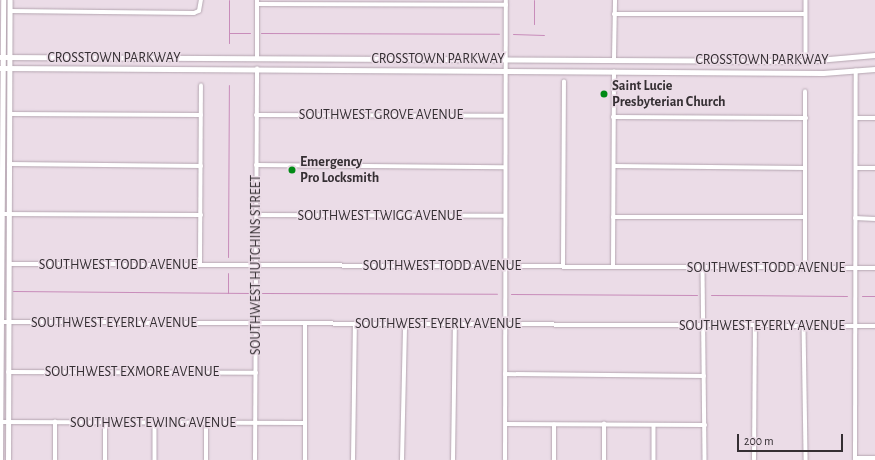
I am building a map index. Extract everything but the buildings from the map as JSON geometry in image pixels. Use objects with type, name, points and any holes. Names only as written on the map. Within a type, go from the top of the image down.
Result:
[{"type":"main road","points":[[0,460],[1,57],[3,0]]},
{"type":"main road","points":[[8,460],[10,0]]},
{"type":"main road","name":"CROSSTOWN PARKWAY","points":[[1,57],[806,60],[875,55]]},
{"type":"main road","name":"CROSSTOWN PARKWAY","points":[[1,68],[506,70],[614,72],[856,72],[875,69]]},
{"type":"street","points":[[10,11],[199,10],[201,0]]},
{"type":"street","points":[[407,0],[407,5]]},
{"type":"street","points":[[457,0],[457,5]]},
{"type":"street","points":[[505,460],[504,167],[506,0]]},
{"type":"street","points":[[614,59],[615,0]]},
{"type":"street","points":[[806,0],[806,60]]},
{"type":"street","points":[[257,58],[257,2],[356,2],[407,5],[506,6]]},
{"type":"street","points":[[614,14],[805,14]]},
{"type":"street","name":"SOUTHWEST HUTCHINS STREET","points":[[255,460],[257,70]]},
{"type":"street","points":[[613,266],[614,72]]},
{"type":"street","points":[[856,72],[854,326],[855,459],[875,458]]},
{"type":"street","points":[[563,265],[564,82]]},
{"type":"street","points":[[200,265],[201,86]]},
{"type":"street","points":[[805,92],[805,267]]},
{"type":"street","points":[[10,114],[201,115]]},
{"type":"street","name":"SOUTHWEST GROVE AVENUE","points":[[256,115],[505,116]]},
{"type":"street","points":[[614,117],[806,118]]},
{"type":"street","points":[[856,118],[875,118]]},
{"type":"street","points":[[9,164],[201,166]]},
{"type":"street","points":[[256,166],[504,167]]},
{"type":"street","points":[[614,166],[805,168]]},
{"type":"street","points":[[856,168],[875,168]]},
{"type":"street","points":[[1,214],[201,215]]},
{"type":"street","name":"SOUTHWEST TWIGG AVENUE","points":[[256,215],[504,216]]},
{"type":"street","points":[[613,217],[805,217]]},
{"type":"street","points":[[855,218],[875,218]]},
{"type":"street","name":"SOUTHWEST TODD AVENUE","points":[[9,264],[504,267],[563,265],[875,268]]},
{"type":"street","points":[[703,267],[705,460]]},
{"type":"street","name":"SOUTHWEST EYERLY AVENUE","points":[[0,322],[875,326]]},
{"type":"street","points":[[402,460],[405,323]]},
{"type":"street","points":[[305,324],[305,460]]},
{"type":"street","points":[[353,460],[355,324]]},
{"type":"street","points":[[453,460],[455,324]]},
{"type":"street","points":[[754,460],[755,326]]},
{"type":"street","points":[[804,326],[806,460]]},
{"type":"street","name":"SOUTHWEST EXMORE AVENUE","points":[[8,372],[256,373]]},
{"type":"street","points":[[505,374],[704,376]]},
{"type":"street","name":"SOUTHWEST EWING AVENUE","points":[[0,422],[305,423]]},
{"type":"street","points":[[55,422],[55,460]]},
{"type":"street","points":[[105,422],[105,460]]},
{"type":"street","points":[[155,423],[155,460]]},
{"type":"street","points":[[206,423],[206,460]]},
{"type":"street","points":[[506,424],[705,425]]},
{"type":"street","points":[[604,424],[604,460]]},
{"type":"street","points":[[654,424],[654,460]]},
{"type":"street","points":[[554,425],[554,460]]},
{"type":"waterway","points":[[229,0],[229,43]]},
{"type":"waterway","points":[[534,0],[534,24]]},
{"type":"waterway","points":[[229,33],[250,33]]},
{"type":"waterway","points":[[261,33],[499,34]]},
{"type":"waterway","points":[[513,34],[544,35]]},
{"type":"waterway","points":[[228,257],[229,85]]},
{"type":"waterway","points":[[228,273],[228,293]]},
{"type":"waterway","points":[[13,291],[251,293]]},
{"type":"waterway","points":[[262,293],[497,294]]},
{"type":"waterway","points":[[511,294],[697,295]]},
{"type":"waterway","points":[[711,295],[847,296]]},
{"type":"waterway","points":[[862,296],[875,296]]},
{"type":"place","name":"Saint Lucie Presbyterian Church","points":[[604,94]]},
{"type":"place","name":"Emergency Pro Locksmith","points":[[292,170]]}]
